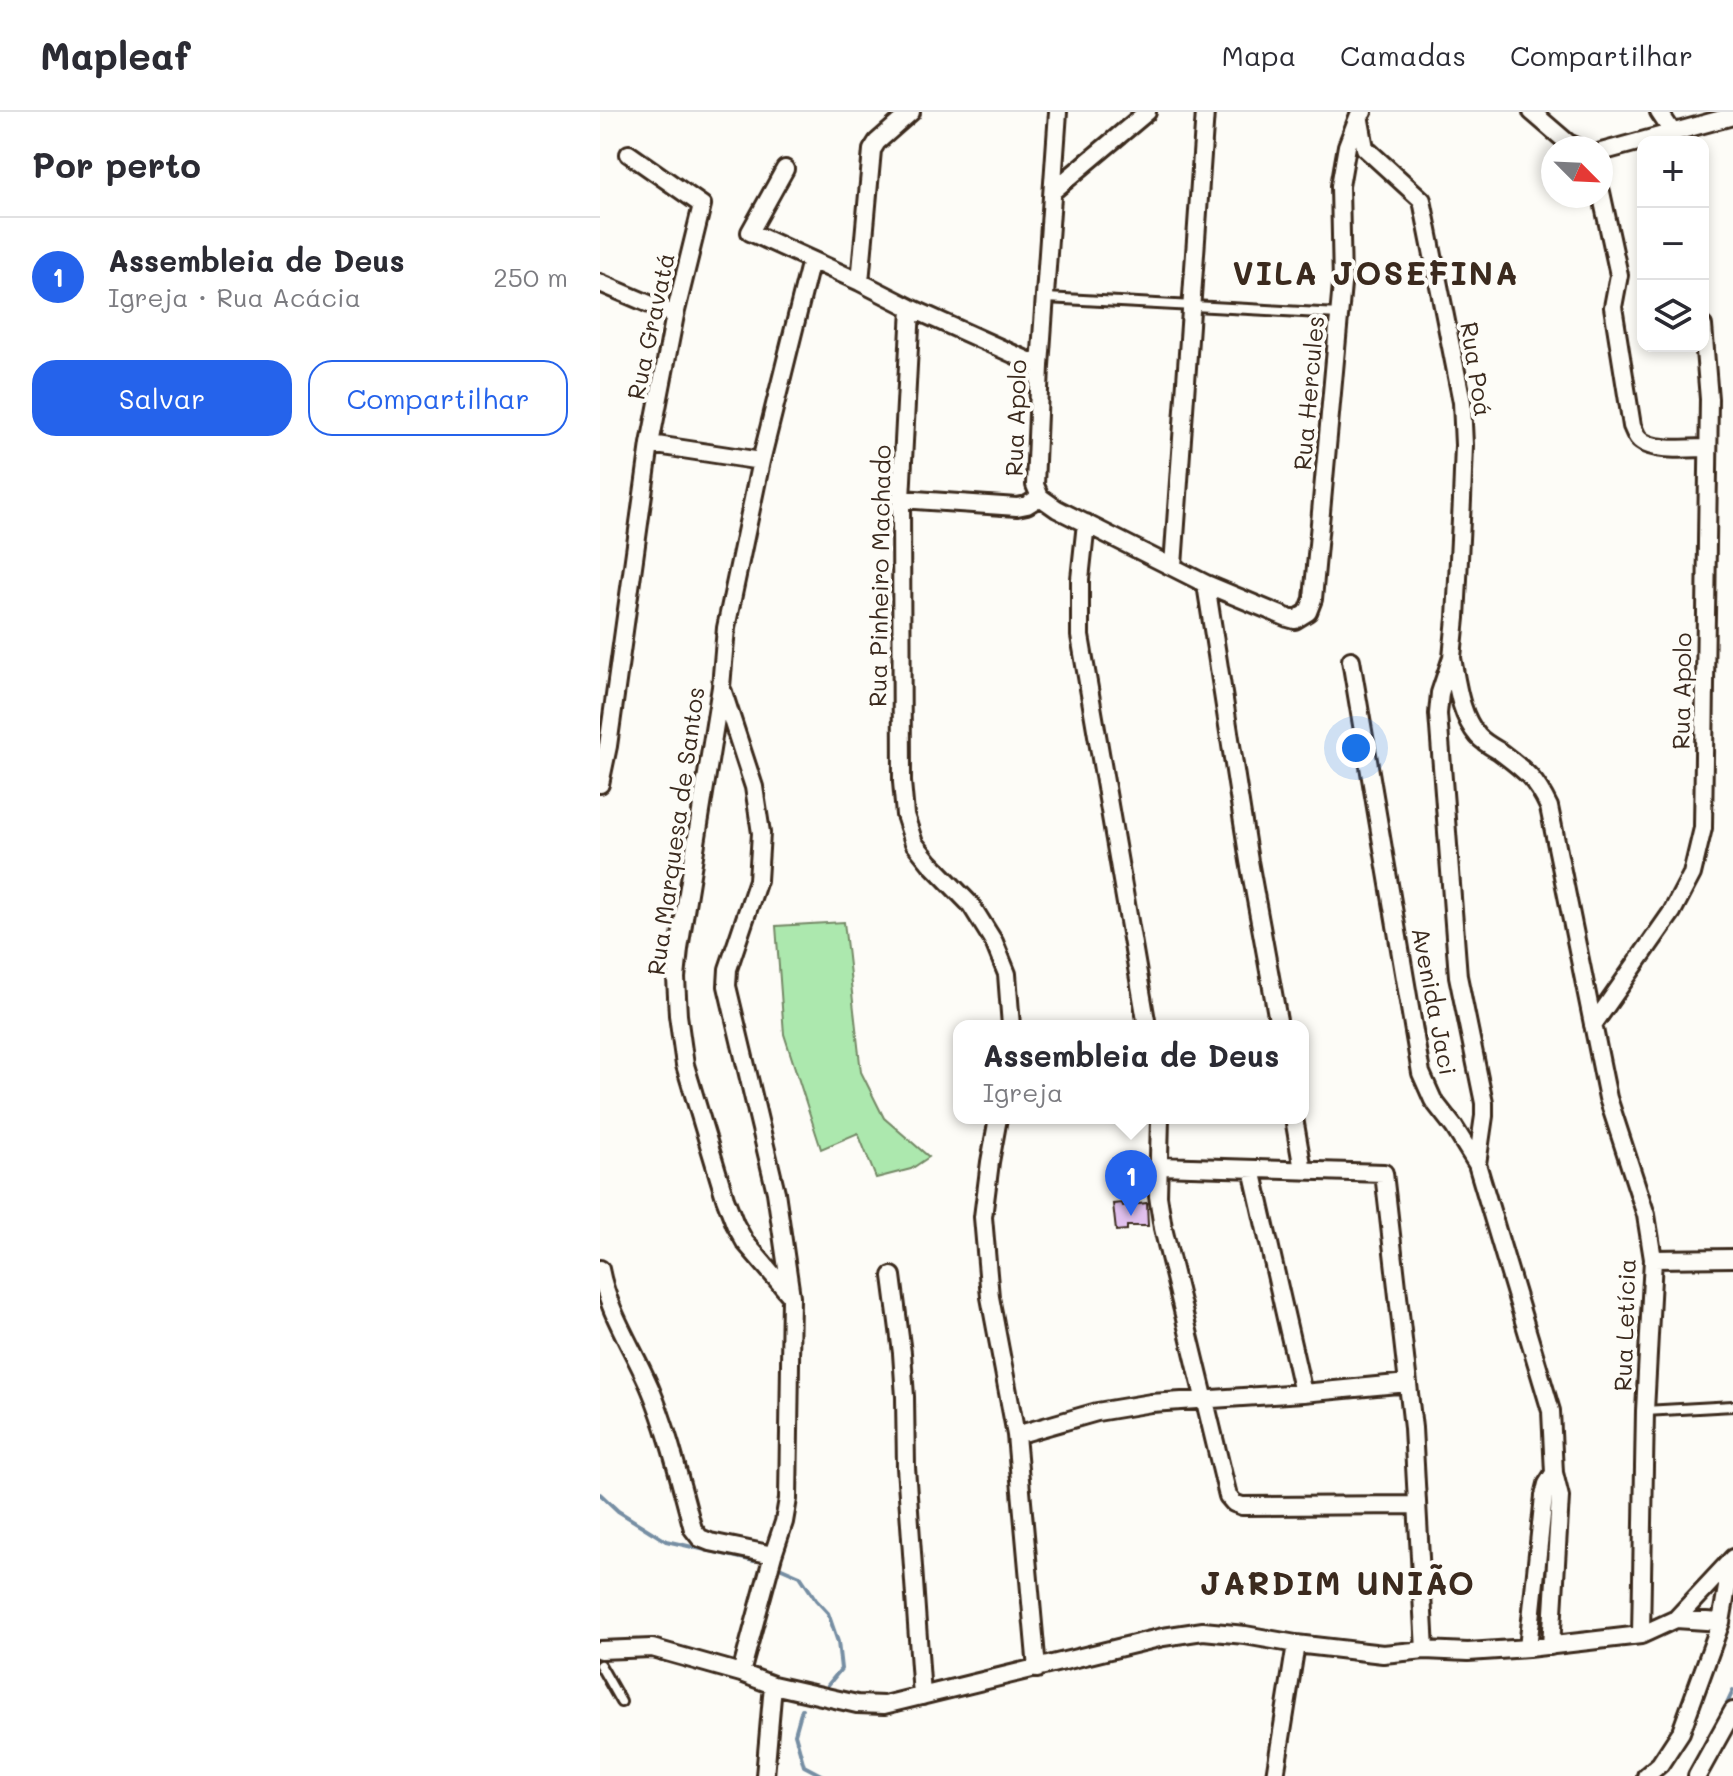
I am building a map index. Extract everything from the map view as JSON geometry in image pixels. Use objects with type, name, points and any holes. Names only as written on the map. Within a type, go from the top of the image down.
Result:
[{"type":"street","points":[[860,282],[872,150],[911,112]]},
{"type":"street","name":"Rua Apolo","points":[[1058,112],[1040,366],[1035,485],[1040,497],[1057,509],[1206,584],[1288,618]]},
{"type":"street","points":[[1053,191],[1147,112]]},
{"type":"street","points":[[1173,566],[1205,112]]},
{"type":"street","points":[[1532,112],[1560,136]]},
{"type":"street","points":[[1659,112],[1673,136]]},
{"type":"street","name":"Rua Hercules","points":[[1288,618],[1295,620],[1302,617],[1308,612],[1313,599],[1342,284],[1340,186],[1347,146],[1361,114]]},
{"type":"street","name":"Rua Poá","points":[[1361,114],[1365,148],[1422,200],[1462,402],[1462,500],[1452,657]]},
{"type":"street","points":[[1677,136],[1733,116]]},
{"type":"street","points":[[1613,150],[1637,145]]},
{"type":"street","name":"Rua Gravatá","points":[[600,784],[650,444],[675,315],[702,205],[629,154]]},
{"type":"street","points":[[785,169],[750,232],[1040,366]]},
{"type":"street","points":[[1604,208],[1619,275],[1613,307],[1632,426],[1645,444],[1660,448],[1708,448]]},
{"type":"street","name":"Rua Marquesa de Santos","points":[[791,1296],[745,1242],[725,1198],[685,1065],[676,978],[721,687],[726,628],[761,461],[811,260]]},
{"type":"street","points":[[600,283],[675,315]]},
{"type":"street","name":"Rua Pinheiro Machado","points":[[911,308],[901,499],[902,782],[905,815],[914,843],[971,905],[994,942],[1007,974],[1011,1020]]},
{"type":"street","name":"Rua Apolo","points":[[1593,1025],[1672,912],[1692,874],[1703,828],[1709,399],[1705,352]]},
{"type":"street","points":[[650,444],[761,461]]},
{"type":"street","points":[[901,499],[1017,507],[1040,497]]},
{"type":"street","points":[[1086,523],[1080,579],[1080,636],[1146,1020]]},
{"type":"street","points":[[1206,584],[1249,861],[1278,1020]]},
{"type":"street","points":[[1452,657],[1440,693],[1438,714],[1458,976],[1484,1103],[1477,1164]]},
{"type":"street","name":"Rua Letícia","points":[[1452,657],[1460,699],[1478,737],[1529,774],[1541,789],[1549,807],[1608,1098],[1646,1215],[1653,1259],[1645,1411],[1641,1635]]},
{"type":"street","name":"Avenida Jaci","points":[[1351,660],[1421,1073],[1433,1100],[1477,1164],[1551,1411],[1554,1473],[1560,1497],[1551,1646]]},
{"type":"street","points":[[721,687],[754,787],[761,833],[758,880],[728,969],[727,986],[776,1192],[791,1296],[788,1499],[741,1673]]},
{"type":"street","points":[[997,1124],[983,1217],[990,1297],[1016,1435],[1037,1669]]},
{"type":"street","points":[[1160,1124],[1158,1196],[1163,1228],[1228,1496],[1242,1506],[1417,1505]]},
{"type":"street","points":[[1295,1124],[1303,1170]]},
{"type":"street","points":[[1159,1166],[1383,1172],[1413,1428],[1425,1650]]},
{"type":"street","points":[[1252,1169],[1303,1393]]},
{"type":"street","points":[[1653,1259],[1733,1258]]},
{"type":"street","points":[[600,1269],[620,1329],[658,1410],[693,1529],[700,1538],[710,1542],[773,1555]]},
{"type":"street","points":[[892,1276],[902,1353],[906,1467],[922,1696]]},
{"type":"street","points":[[1016,1435],[1097,1412],[1151,1403],[1408,1383]]},
{"type":"street","name":"Avenida Jaci","points":[[1528,1648],[1544,1496],[1554,1473]]},
{"type":"street","points":[[600,1650],[652,1648],[773,1685],[857,1704],[884,1705],[1163,1637],[1203,1631],[1383,1654],[1528,1648],[1641,1635],[1676,1619],[1733,1557]]},
{"type":"street","points":[[1646,1776],[1660,1764],[1681,1732],[1721,1622],[1733,1557]]},
{"type":"street","points":[[1676,1619],[1721,1622]]},
{"type":"street","points":[[1275,1776],[1296,1644]]},
{"type":"street","points":[[765,1776],[773,1685]]},
{"type":"street","points":[[1697,1776],[1733,1711]]},
{"type":"lane","points":[[1045,298],[1339,314]]},
{"type":"lane","points":[[1645,1411],[1733,1406]]},
{"type":"lane","points":[[600,1665],[621,1702]]},
{"type":"green space","points":[[844,922],[861,1072],[884,1118],[929,1157],[911,1169],[876,1178],[858,1133],[821,1149],[784,1034],[776,926]]},
{"type":"building","points":[[1122,1203],[1123,1206],[1147,1203],[1148,1226],[1127,1226],[1127,1230],[1116,1231],[1113,1204]]},
{"type":"waterway","points":[[600,1494],[618,1511],[666,1541],[754,1561]]},
{"type":"waterway","points":[[777,1566],[800,1576],[828,1613],[838,1642],[841,1669],[828,1685]]},
{"type":"waterway","points":[[1722,1714],[1733,1691]]},
{"type":"waterway","points":[[802,1709],[795,1734],[804,1766],[823,1776]]},
{"type":"place","name":"Assembleia de Deus","points":[[1131,1216]]},
{"type":"district","name":"VILA JOSEFINA","points":[[1376,272]]},
{"type":"district","name":"JARDIM UNIÃO","points":[[1338,1582]]}]
